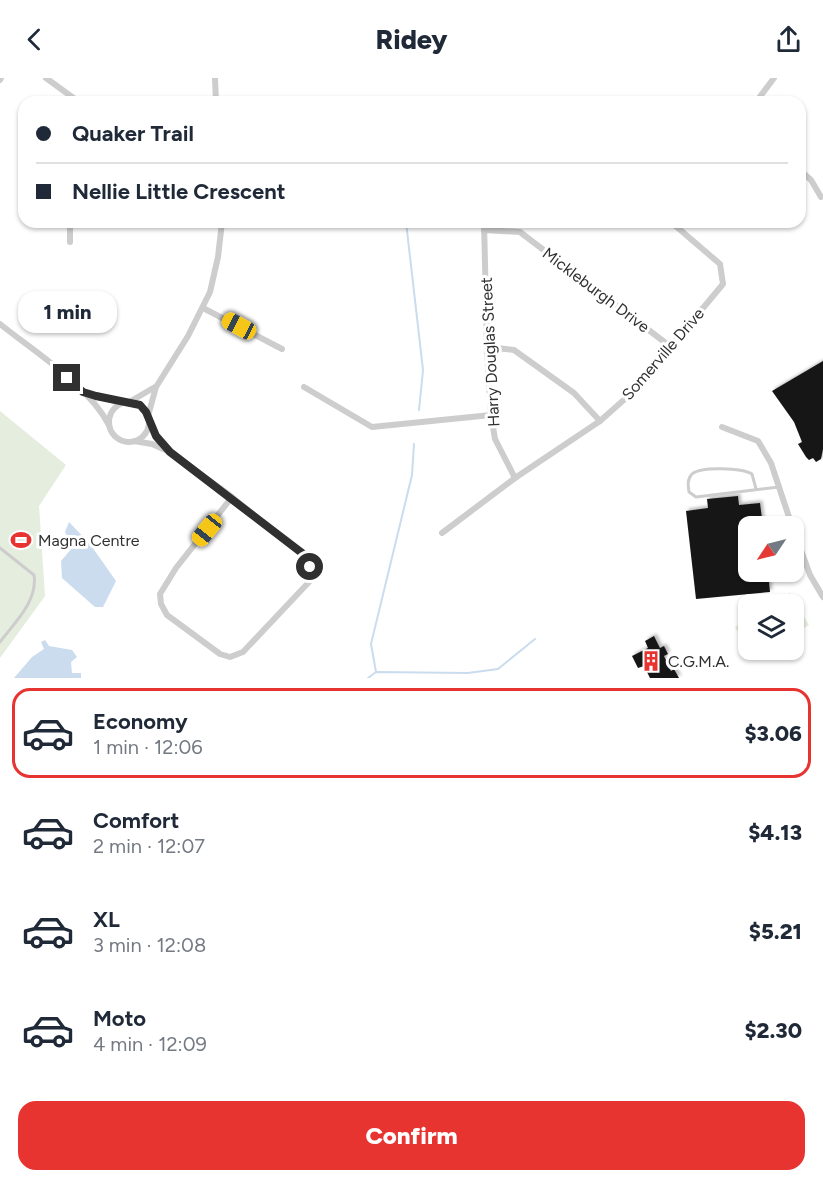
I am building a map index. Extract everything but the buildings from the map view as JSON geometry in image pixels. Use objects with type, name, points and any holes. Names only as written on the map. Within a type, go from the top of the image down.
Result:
[{"type":"street","points":[[46,78],[71,96]]},
{"type":"street","points":[[215,78],[216,96]]},
{"type":"street","points":[[760,96],[774,78]]},
{"type":"street","points":[[806,175],[821,197]]},
{"type":"street","points":[[70,228],[70,242]]},
{"type":"street","points":[[134,441],[144,435],[156,387],[203,308],[215,274],[221,228]]},
{"type":"street","name":"Harry Douglas Street","points":[[484,228],[491,415],[495,439],[515,478]]},
{"type":"street","name":"Mickleburgh Drive","points":[[496,228],[520,232],[671,347]]},
{"type":"street","name":"Somerville Drive","points":[[442,533],[515,478],[600,422],[635,390],[723,284],[720,264],[678,228]]},
{"type":"street","points":[[203,308],[282,349]]},
{"type":"street","points":[[0,324],[100,408],[116,437],[152,444],[170,452],[232,497],[307,557],[311,575],[309,582],[243,652],[230,657],[220,654],[171,619],[163,609],[160,594],[176,568],[232,497]]},
{"type":"street","points":[[487,347],[514,350],[574,393],[600,422]]},
{"type":"street","points":[[110,425],[111,413],[156,387]]},
{"type":"street","points":[[304,387],[372,427],[491,415]]},
{"type":"street","points":[[83,392],[140,405],[156,436],[170,452]]},
{"type":"street","points":[[722,427],[758,441],[771,463],[789,516]]},
{"type":"street","points":[[804,558],[823,597]]},
{"type":"lane","points":[[756,489],[752,474],[742,468],[697,471],[690,476],[687,484],[688,492],[696,497],[780,487]]},
{"type":"lane","points":[[0,548],[34,575],[36,585],[28,603],[0,642]]},
{"type":"green space","name":"Magna Centre","points":[[0,411],[66,465],[39,506],[45,596],[0,658]]},
{"type":"green space","points":[[804,617],[809,625],[804,628]]},
{"type":"water","points":[[69,522],[90,544],[116,581],[103,607],[95,607],[62,578],[61,561],[73,547],[65,532]]},
{"type":"water","points":[[45,640],[49,646],[72,650],[77,657],[71,662],[72,673],[81,673],[81,678],[14,678],[32,657],[44,649],[41,642]]},
{"type":"waterway","points":[[407,228],[423,370],[419,410]]},
{"type":"waterway","points":[[376,672],[371,644],[412,475],[414,444]]},
{"type":"waterway","points":[[368,678],[376,672],[468,673],[498,669],[535,639]]},
{"type":"place","name":"Magna Centre","points":[[21,540]]},
{"type":"place","name":"C.G.M.A.","points":[[651,661]]},
{"type":"route","points":[[67,378],[83,392],[105,400],[140,405],[146,412],[156,436],[170,452],[232,497],[307,557],[310,567]]}]
